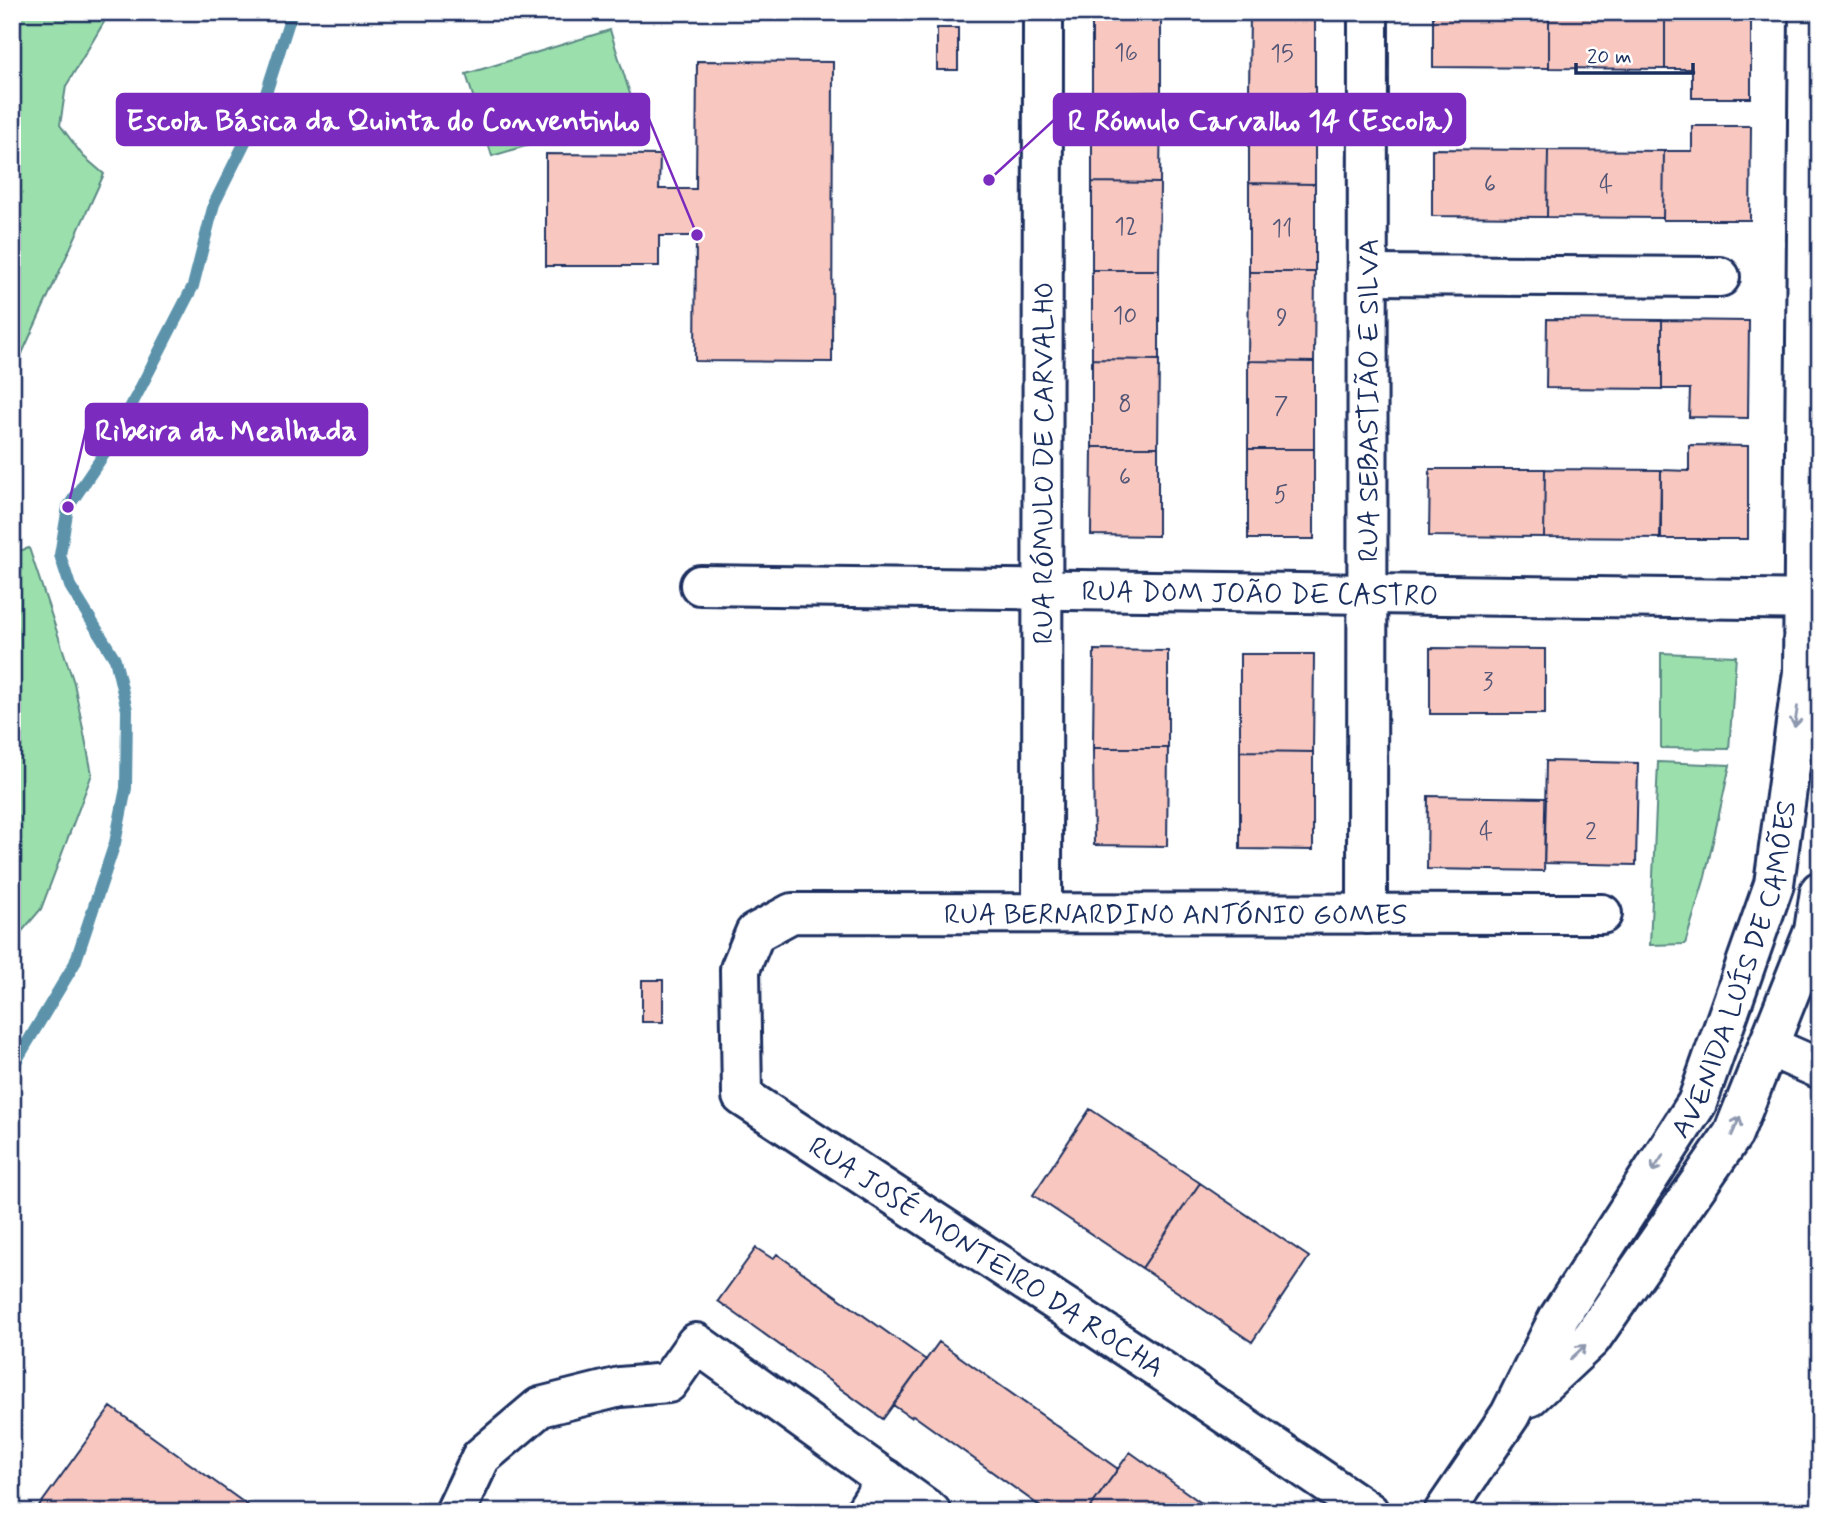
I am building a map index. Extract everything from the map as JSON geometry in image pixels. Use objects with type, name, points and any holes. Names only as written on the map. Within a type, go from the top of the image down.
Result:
[{"type":"street","name":"RUA RÓMULO DE CARVALHO","points":[[1042,913],[1043,12]]},
{"type":"street","name":"RUA SEBASTIÃO E SILVA","points":[[1367,914],[1368,12]]},
{"type":"street","name":"AVENIDA LUÍS DE CAMÕES","points":[[1444,1512],[1510,1415],[1558,1318],[1697,1103],[1774,884],[1812,600],[1804,301],[1809,12]]},
{"type":"street","points":[[1368,275],[1720,277]]},
{"type":"street","name":"RUA DOM JOÃO DE CASTRO","points":[[700,585],[1812,600]]},
{"type":"street","name":"AVENIDA LUÍS DE CAMÕES","points":[[1510,1415],[1591,1339],[1733,1134],[1814,931],[1820,891]]},
{"type":"street","name":"RUA BERNARDINO ANTÓNIO GOMES","points":[[755,933],[792,913],[1602,914]]},
{"type":"street","name":"RUA JOSÉ MONTEIRO DA ROCHA","points":[[755,933],[740,969],[742,1096],[1158,1368],[1369,1512]]},
{"type":"street","points":[[1768,1046],[1820,1069]]},
{"type":"street","points":[[455,1512],[481,1457],[540,1407],[620,1387],[667,1383],[696,1343],[931,1512]]},
{"type":"street","points":[[864,1512],[886,1479]]},
{"type":"green space","points":[[12,12],[110,12],[66,86],[60,125],[83,156],[104,174],[20,358],[12,353]]},
{"type":"green space","points":[[610,30],[636,113],[492,156],[466,74]]},
{"type":"green space","points":[[29,548],[74,683],[92,774],[41,909],[12,943],[12,553]]},
{"type":"green space","points":[[1661,653],[1736,656],[1729,749],[1661,748]]},
{"type":"green space","points":[[1658,762],[1730,765],[1705,877],[1685,944],[1650,945]]},
{"type":"building","points":[[1092,12],[1161,12],[1161,92],[1092,94]]},
{"type":"building","points":[[1250,12],[1315,12],[1315,94],[1249,94]]},
{"type":"building","points":[[1433,12],[1549,12],[1549,68],[1433,67]]},
{"type":"building","points":[[1549,12],[1665,12],[1665,69],[1549,68]]},
{"type":"building","points":[[1665,12],[1751,12],[1751,98],[1692,98],[1692,69],[1665,69]]},
{"type":"building","points":[[937,28],[958,28],[958,70],[937,70]]},
{"type":"building","points":[[697,61],[833,62],[832,362],[695,361],[696,236],[659,236],[659,266],[546,266],[546,154],[660,155],[659,189],[696,189]]},
{"type":"building","points":[[1161,92],[1160,183],[1092,182],[1092,94]]},
{"type":"building","points":[[1249,94],[1315,94],[1315,184],[1249,183]]},
{"type":"building","points":[[1692,126],[1751,126],[1750,220],[1663,220],[1664,151],[1692,151]]},
{"type":"building","points":[[1432,149],[1548,150],[1547,217],[1432,216]]},
{"type":"building","points":[[1548,150],[1664,151],[1663,218],[1547,217]]},
{"type":"building","points":[[1092,182],[1160,183],[1159,270],[1092,270]]},
{"type":"building","points":[[1249,183],[1315,184],[1315,272],[1249,272]]},
{"type":"building","points":[[1092,270],[1159,270],[1159,360],[1092,359]]},
{"type":"building","points":[[1249,272],[1315,272],[1314,362],[1248,361]]},
{"type":"building","points":[[1547,319],[1662,320],[1662,389],[1546,388]]},
{"type":"building","points":[[1662,320],[1749,321],[1748,418],[1689,417],[1690,389],[1662,389]]},
{"type":"building","points":[[1092,359],[1159,360],[1158,447],[1092,447]]},
{"type":"building","points":[[1248,361],[1314,362],[1314,449],[1248,449]]},
{"type":"building","points":[[1689,445],[1748,446],[1748,539],[1660,539],[1661,470],[1689,471]]},
{"type":"building","points":[[1092,447],[1158,447],[1158,536],[1091,535]]},
{"type":"building","points":[[1248,449],[1314,449],[1314,539],[1248,539]]},
{"type":"building","points":[[1430,469],[1545,469],[1544,537],[1429,536]]},
{"type":"building","points":[[1545,469],[1661,470],[1661,538],[1544,537]]},
{"type":"building","points":[[1430,648],[1545,649],[1545,714],[1430,714]]},
{"type":"building","points":[[1094,650],[1168,651],[1168,748],[1093,748]]},
{"type":"building","points":[[1240,654],[1314,654],[1313,752],[1240,751]]},
{"type":"building","points":[[1093,748],[1168,748],[1167,846],[1094,845]]},
{"type":"building","points":[[1240,751],[1313,752],[1313,850],[1240,849]]},
{"type":"building","points":[[1546,761],[1638,763],[1636,865],[1544,863]]},
{"type":"building","points":[[1428,796],[1546,798],[1544,871],[1427,869]]},
{"type":"building","points":[[642,980],[663,980],[663,1022],[642,1022]]},
{"type":"building","points":[[1090,1109],[1200,1183],[1142,1268],[1033,1195]]},
{"type":"building","points":[[1200,1183],[1309,1257],[1252,1342],[1142,1268]]},
{"type":"building","points":[[756,1248],[773,1259],[777,1254],[926,1360],[883,1419],[718,1301]]},
{"type":"building","points":[[939,1342],[1118,1469],[1087,1512],[1048,1512],[913,1415],[911,1417],[893,1405]]},
{"type":"building","points":[[111,1407],[257,1512],[35,1512]]},
{"type":"building","points":[[1130,1452],[1214,1512],[1087,1512]]},
{"type":"waterway","points":[[12,1068],[75,963],[115,843],[126,788],[127,710],[115,659],[70,586],[60,555],[68,507],[113,441],[193,286],[214,204],[260,112],[292,12]]},
{"type":"place","name":"R Rómulo Carvalho 14 (Escola)","points":[[989,180]]},
{"type":"place","name":"Escola Básica da Quinta do Conventinho","points":[[697,235]]},
{"type":"place","name":"Ribeira da Mealhada","points":[[68,507]]}]
